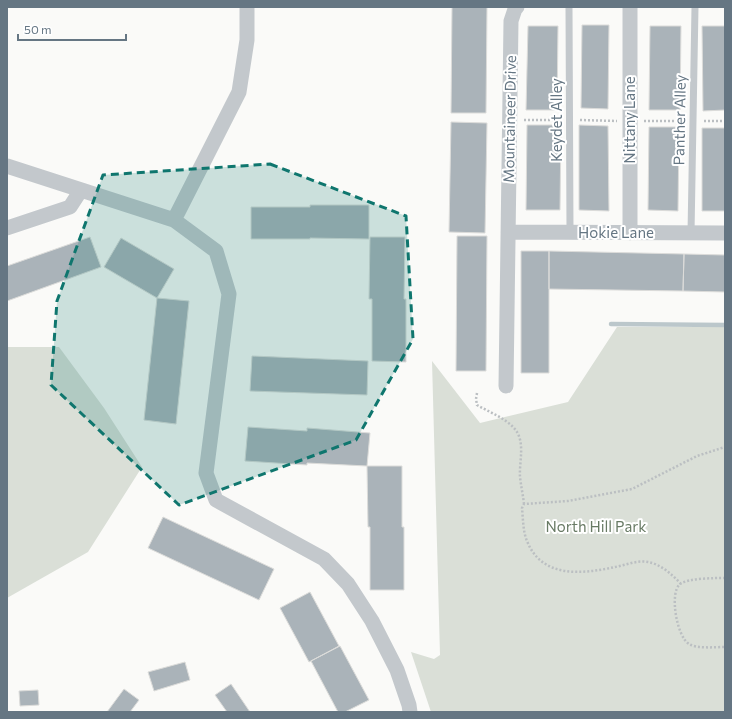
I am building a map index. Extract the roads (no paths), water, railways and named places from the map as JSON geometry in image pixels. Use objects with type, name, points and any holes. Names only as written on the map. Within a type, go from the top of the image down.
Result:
[{"type":"street","points":[[174,220],[239,92],[247,40],[247,7]]},
{"type":"street","name":"Mountaineer Drive","points":[[506,386],[511,21],[517,7]]},
{"type":"street","name":"Nittany Lane","points":[[630,7],[630,233]]},
{"type":"street","points":[[7,166],[174,220],[216,252],[229,294],[206,473],[216,500],[324,559],[348,584],[372,621],[397,670],[410,712]]},
{"type":"street","points":[[7,228],[70,206],[81,190]]},
{"type":"street","name":"Hokie Lane","points":[[508,232],[725,233]]},
{"type":"lane","name":"Keydet Alley","points":[[569,7],[570,232]]},
{"type":"lane","name":"Panther Alley","points":[[691,233],[695,7]]},
{"type":"waterway","points":[[611,324],[725,325]]},
{"type":"park label","name":"North Hill Park","points":[[596,527]]}]
